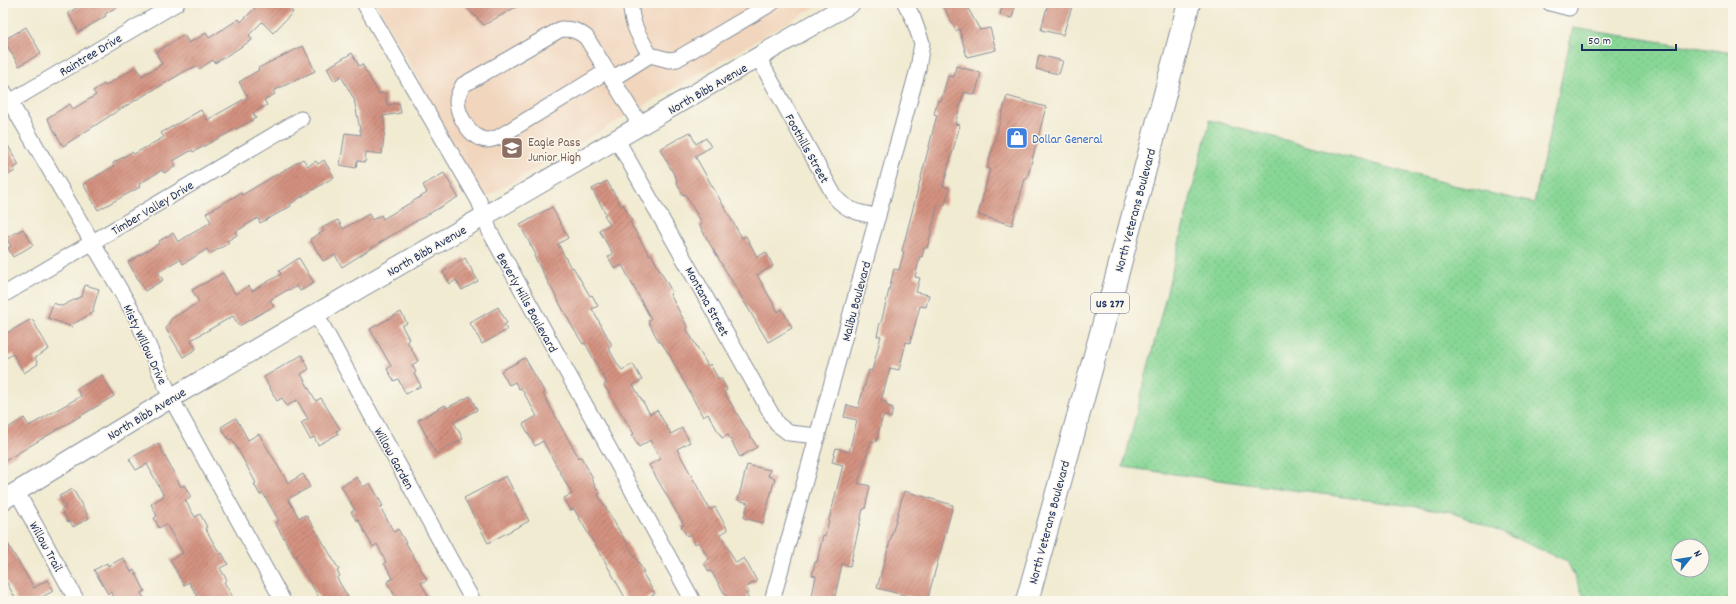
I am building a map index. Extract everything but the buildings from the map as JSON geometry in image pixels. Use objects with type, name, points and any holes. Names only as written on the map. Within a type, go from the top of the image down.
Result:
[{"type":"highway","name":"North Veterans Boulevard","points":[[1027,601],[1116,279],[1189,3]]},
{"type":"main road","name":"North Bibb Avenue","points":[[10,496],[171,398],[851,3]]},
{"type":"street","name":"Raintree Drive","points":[[5,99],[177,3]]},
{"type":"street","name":"Beverly Hills Boulevard","points":[[364,3],[479,201],[490,232],[693,601]]},
{"type":"street","points":[[631,3],[631,13],[634,27],[650,55]]},
{"type":"street","points":[[641,126],[610,75],[586,37],[578,31],[561,29],[463,85],[458,94],[457,103],[461,115],[466,125],[474,134],[486,140],[499,137],[610,75],[650,55],[669,60],[677,59],[772,3]]},
{"type":"street","name":"Malibu Boulevard","points":[[772,601],[918,69],[922,43],[913,18],[905,3]]},
{"type":"street","points":[[1550,3],[1569,8]]},
{"type":"street","name":"Foothills Street","points":[[758,57],[835,197],[843,206],[869,215],[878,216]]},
{"type":"street","name":"Misty Willow Drive","points":[[5,99],[93,242],[136,317],[171,398],[283,601]]},
{"type":"street","name":"Timber Valley Drive","points":[[3,295],[301,119]]},
{"type":"street","name":"Montana Street","points":[[617,140],[777,424],[789,433],[818,436]]},
{"type":"street","name":"Willow Garden","points":[[316,314],[474,601]]},
{"type":"street","name":"Willow Trail","points":[[10,496],[77,601]]},
{"type":"shaded area","name":"Eagle Pass Junior High","points":[[376,3],[822,3],[479,201],[427,95]]},
{"type":"green space","points":[[1573,28],[1733,53],[1733,601],[1586,601],[1567,561],[1454,512],[1123,467],[1210,120],[1453,185],[1534,203]]},
{"type":"place","name":"Dollar General","points":[[1017,138]]},
{"type":"place","name":"Eagle Pass Junior High","points":[[512,148]]}]
